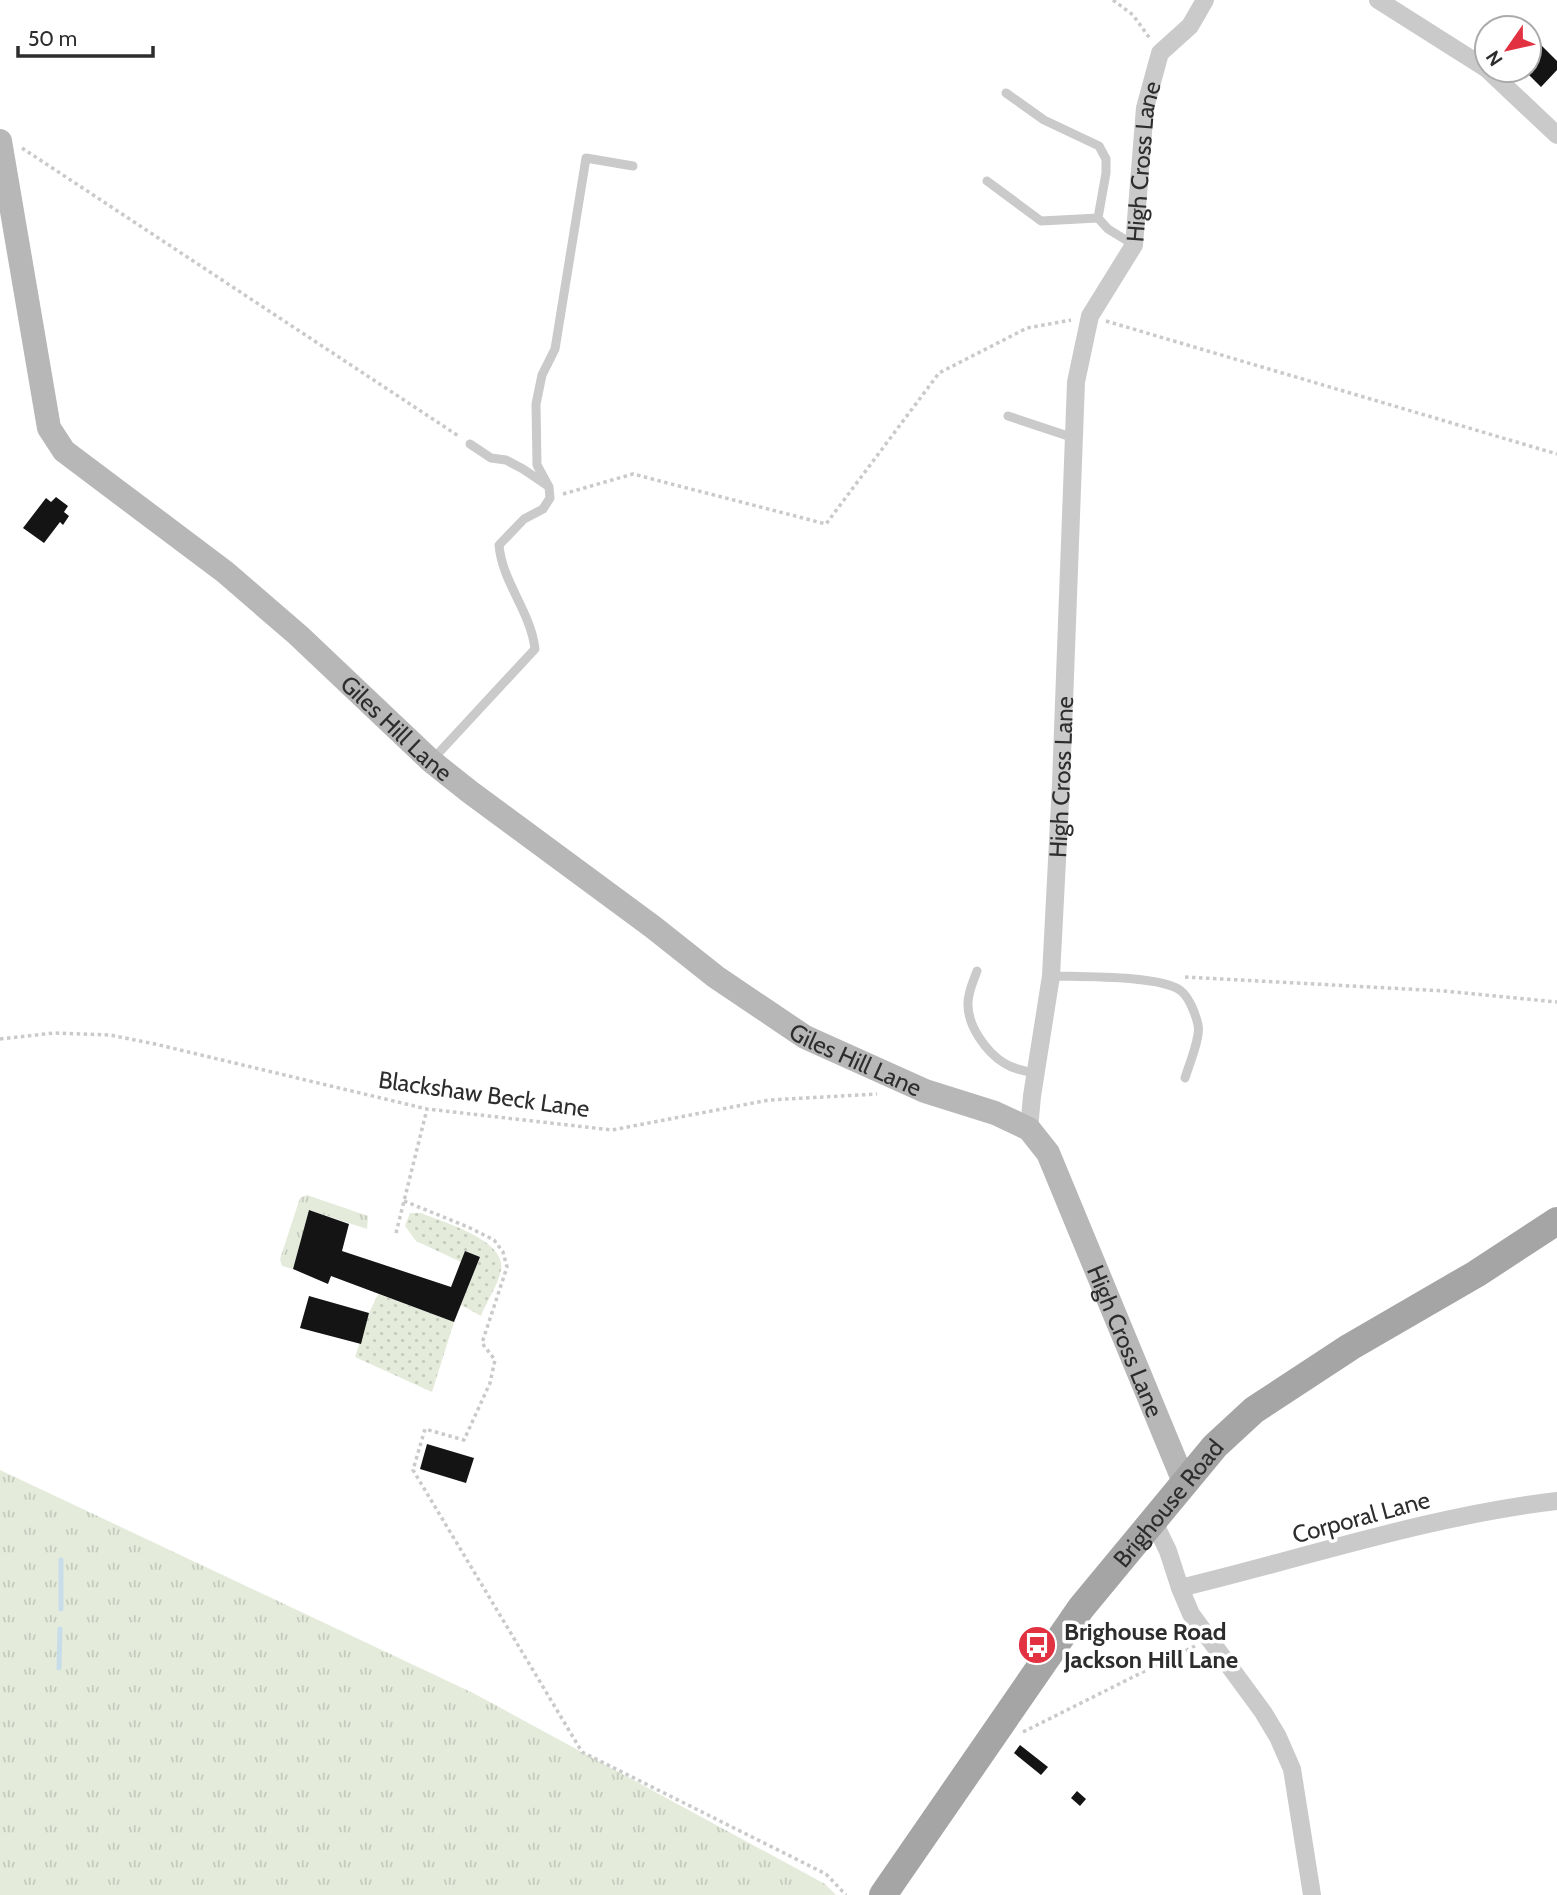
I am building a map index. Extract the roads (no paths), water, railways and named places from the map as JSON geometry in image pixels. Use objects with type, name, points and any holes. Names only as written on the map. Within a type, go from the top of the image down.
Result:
[{"type":"main road","name":"Brighouse Road","points":[[883,1895],[1081,1608],[1215,1446],[1254,1410],[1350,1348],[1476,1274],[1557,1221]]},
{"type":"street","name":"High Cross Lane","points":[[1184,1482],[1048,1153],[1029,1129],[1051,976],[1076,382],[1090,316],[1134,245],[1145,108],[1160,53],[1190,26],[1205,0]]},
{"type":"street","points":[[1378,0],[1473,60]]},
{"type":"street","points":[[1504,84],[1557,135]]},
{"type":"street","name":"Giles Hill Lane","points":[[6,141],[49,428],[64,451],[225,572],[307,643],[431,761],[716,977],[781,1023],[805,1037],[925,1091],[995,1113],[1029,1129]]},
{"type":"street","name":"Corporal Lane","points":[[1180,1588],[1338,1548],[1416,1525],[1514,1506],[1557,1501]]},
{"type":"street","points":[[1153,1520],[1168,1550],[1191,1614],[1263,1712],[1292,1769],[1311,1895]]},
{"type":"lane","points":[[1006,93],[1044,120],[1098,146],[1106,159],[1106,173],[1098,218]]},
{"type":"lane","points":[[431,761],[535,649],[533,633],[500,560],[499,545],[524,519],[543,509],[550,498],[550,487],[537,464],[536,404],[542,375],[555,349],[586,158],[633,166]]},
{"type":"lane","points":[[987,181],[1041,221],[1098,218]]},
{"type":"lane","points":[[1098,218],[1108,229],[1134,245]]},
{"type":"lane","points":[[1008,416],[1074,438]]},
{"type":"lane","points":[[470,443],[491,458],[506,460],[550,487]]},
{"type":"lane","points":[[977,971],[969,994],[968,1007],[979,1037],[994,1056],[1006,1065],[1035,1073]]},
{"type":"lane","points":[[1051,976],[1137,980],[1163,984],[1181,991],[1190,1004],[1199,1027],[1185,1078]]},
{"type":"waterway","points":[[61,1560],[61,1609]]},
{"type":"waterway","points":[[59,1668],[60,1629]]},
{"type":"place","name":"Brighouse Road Jackson Hill Lane","points":[[1037,1645]]}]
